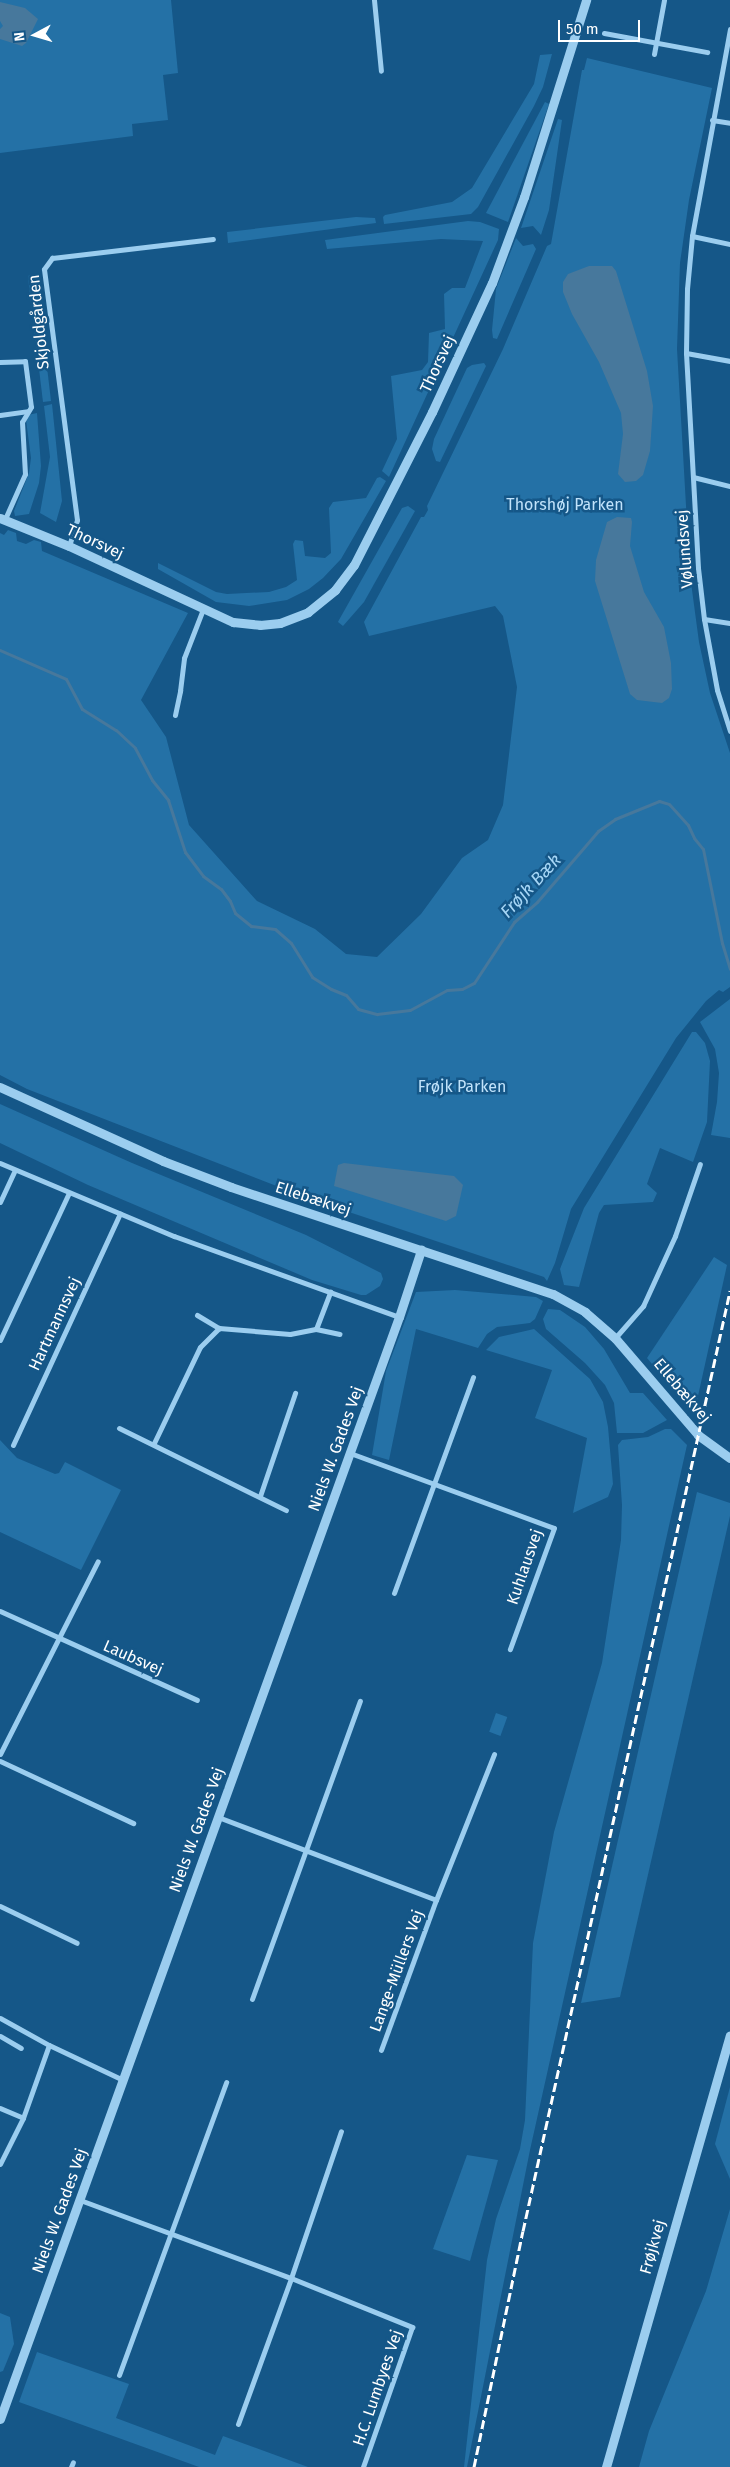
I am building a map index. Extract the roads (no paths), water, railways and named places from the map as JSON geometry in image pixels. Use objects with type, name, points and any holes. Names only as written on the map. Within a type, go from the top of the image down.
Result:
[{"type":"street","points":[[374,0],[381,71]]},
{"type":"street","name":"Thorsvej","points":[[3,518],[69,546],[233,622],[260,625],[280,623],[308,612],[336,590],[354,565],[432,412],[492,283],[524,197],[586,0]]},
{"type":"street","points":[[654,54],[664,0]]},
{"type":"street","name":"Vølundsvej","points":[[730,29],[692,236],[687,289],[686,353],[698,568],[704,619],[717,690],[730,732]]},
{"type":"street","points":[[604,33],[707,52]]},
{"type":"street","points":[[712,120],[730,123]]},
{"type":"street","points":[[692,236],[730,244]]},
{"type":"street","name":"Skjoldgården","points":[[69,546],[76,526],[75,503],[66,448],[44,269],[52,258],[213,239]]},
{"type":"street","points":[[686,353],[730,361]]},
{"type":"street","points":[[0,358],[0,362],[25,361],[30,407],[22,422],[25,474],[3,518]]},
{"type":"street","points":[[0,415],[28,411]]},
{"type":"street","points":[[693,477],[730,486]]},
{"type":"street","points":[[175,715],[184,658],[203,609]]},
{"type":"street","points":[[704,619],[730,624]]},
{"type":"street","name":"Ellebækvej","points":[[0,1087],[163,1161],[231,1187],[553,1294],[585,1312],[615,1338],[698,1435],[730,1458]]},
{"type":"street","points":[[0,1163],[120,1214],[400,1317]]},
{"type":"street","points":[[615,1338],[643,1306],[675,1236],[700,1164]]},
{"type":"street","points":[[0,1202],[15,1170]]},
{"type":"street","points":[[0,1340],[69,1193]]},
{"type":"street","name":"Hartmannsvej","points":[[14,1444],[120,1214]]},
{"type":"street","name":"Niels W. Gades Vej","points":[[0,2419],[400,1317],[421,1250]]},
{"type":"street","points":[[316,1329],[330,1292]]},
{"type":"street","points":[[197,1316],[219,1328],[290,1334],[316,1329],[339,1334]]},
{"type":"street","points":[[154,1443],[200,1347],[219,1328]]},
{"type":"street","points":[[394,1593],[473,1377]]},
{"type":"street","points":[[260,1496],[295,1393]]},
{"type":"street","points":[[119,1428],[154,1443],[286,1510]]},
{"type":"street","name":"Kuhlausvej","points":[[350,1453],[554,1528],[510,1649]]},
{"type":"street","points":[[0,1754],[98,1561]]},
{"type":"street","name":"Laubsvej","points":[[0,1611],[197,1700]]},
{"type":"street","points":[[252,1999],[304,1850],[360,1701]]},
{"type":"street","name":"Lange-Müllers Vej","points":[[381,2050],[436,1900],[494,1754]]},
{"type":"street","points":[[0,1761],[133,1823]]},
{"type":"street","name":"Lange-Müllers Vej","points":[[218,1817],[436,1900]]},
{"type":"street","points":[[0,1906],[77,1943]]},
{"type":"street","points":[[0,2018],[48,2045],[123,2080]]},
{"type":"street","name":"Frøjkvej","points":[[606,2467],[730,2035]]},
{"type":"street","points":[[0,2036],[21,2048]]},
{"type":"street","points":[[0,2164],[23,2118],[48,2045]]},
{"type":"street","points":[[119,2375],[226,2082]]},
{"type":"street","points":[[0,2108],[23,2118]]},
{"type":"street","points":[[238,2424],[291,2278],[341,2131]]},
{"type":"street","name":"H.C. Lumbyes Vej","points":[[80,2200],[291,2278],[412,2327],[363,2467]]},
{"type":"waterway","name":"Frøjk Bæk","points":[[0,650],[66,679],[82,709],[116,730],[135,748],[152,780],[168,800],[185,852],[203,876],[221,889],[230,901],[235,913],[251,926],[275,929],[291,943],[312,977],[331,989],[346,995],[358,1009],[377,1014],[410,1010],[447,990],[462,989],[474,983],[514,922],[537,902],[598,831],[615,819],[659,801],[669,804],[688,825],[694,838],[703,849],[722,943],[730,969]]},
{"type":"railway","points":[[474,2467],[523,2231],[730,1291]]},
{"type":"park label","name":"Thorshøj Parken","points":[[565,505]]},
{"type":"park label","name":"Frøjk Parken","points":[[462,1087]]}]
